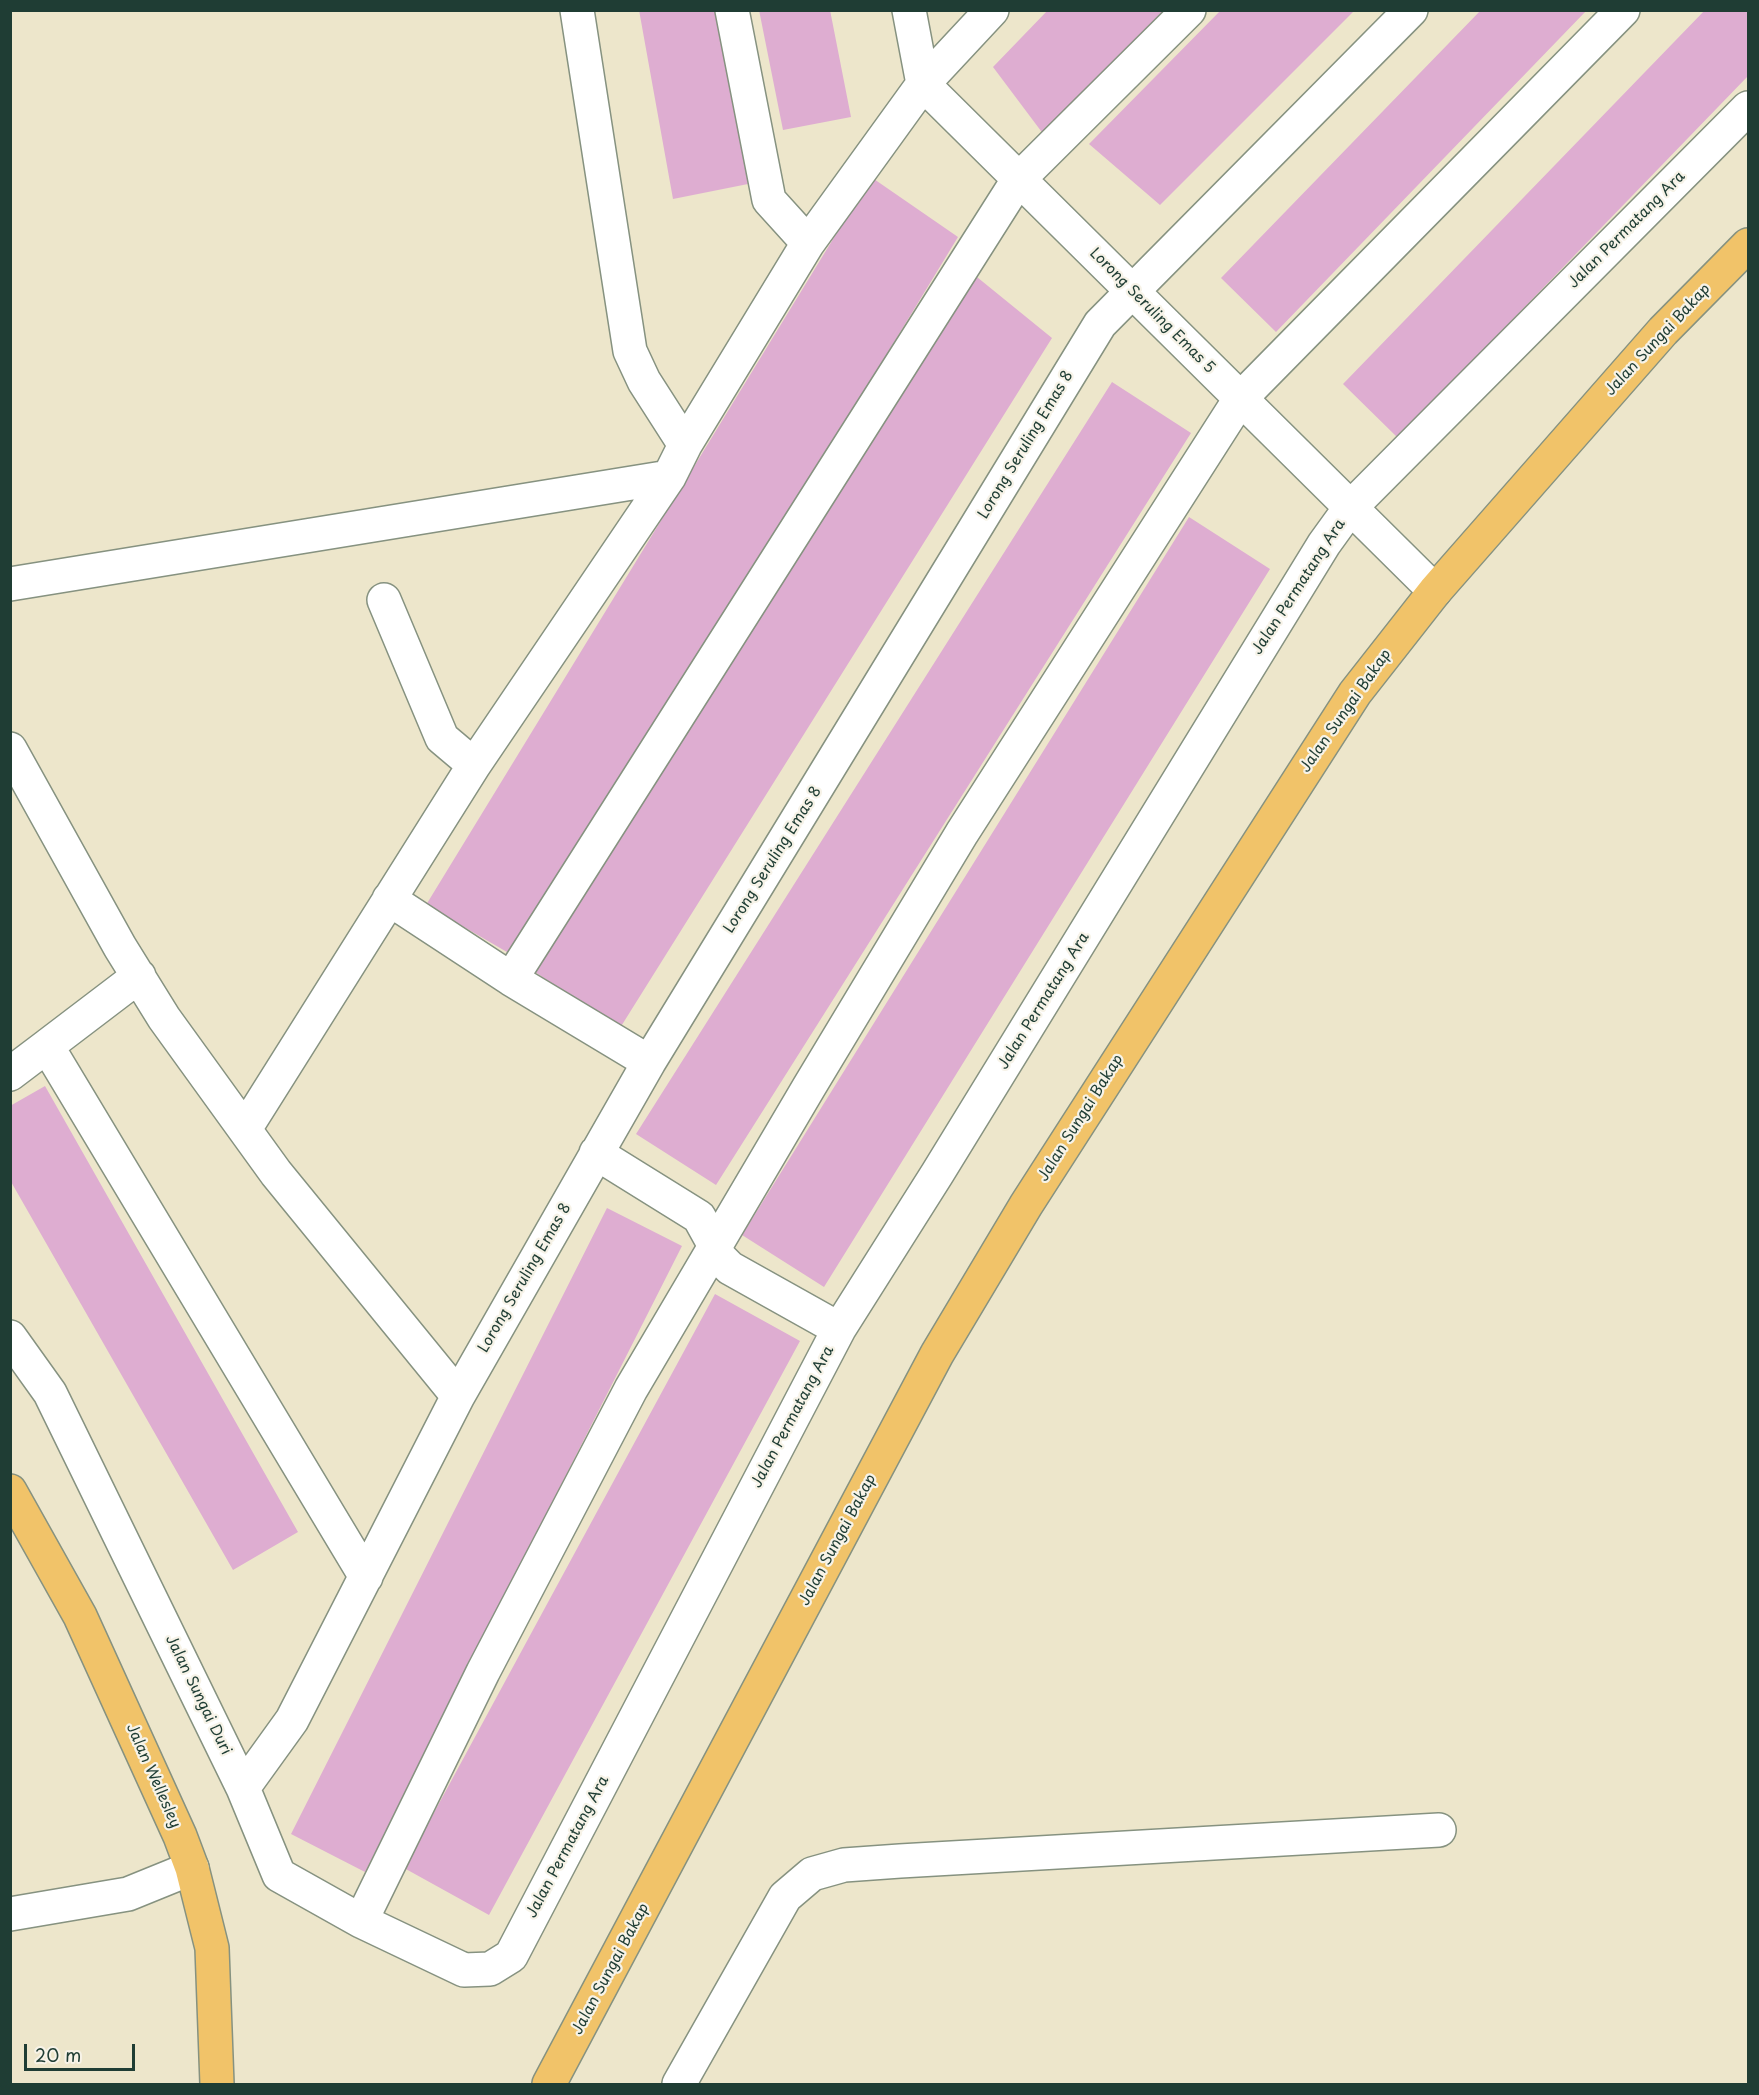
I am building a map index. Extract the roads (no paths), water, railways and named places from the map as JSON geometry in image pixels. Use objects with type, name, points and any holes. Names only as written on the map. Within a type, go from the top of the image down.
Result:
[{"type":"main road","name":"Jalan Sungai Bakap","points":[[550,2084],[943,1344],[1044,1176],[1355,693],[1435,591],[1663,331],[1749,245]]},
{"type":"main road","name":"Jalan Wellesley","points":[[10,1491],[80,1616],[180,1836],[192,1868],[212,1948],[217,2085]]},
{"type":"street","points":[[577,10],[630,351],[644,381],[685,445]]},
{"type":"street","points":[[732,10],[769,200],[808,243]]},
{"type":"street","points":[[909,10],[923,84]]},
{"type":"street","points":[[245,1129],[474,765],[669,477],[685,445],[808,243],[923,84],[992,10]]},
{"type":"street","points":[[511,979],[1018,180],[1188,10]]},
{"type":"street","name":"Lorong Seruling Emas 8","points":[[243,1788],[292,1720],[458,1396],[649,1062],[1100,324],[1412,10]]},
{"type":"street","points":[[361,1921],[483,1672],[631,1389],[962,834],[1240,399],[1623,10]]},
{"type":"street","name":"Lorong Seruling Emas 5","points":[[923,84],[1435,591]]},
{"type":"street","name":"Jalan Permatang Ara","points":[[464,1970],[490,1969],[511,1956],[839,1329],[944,1164],[1324,544],[1350,508],[1749,108]]},
{"type":"street","points":[[10,584],[669,477]]},
{"type":"street","points":[[384,600],[442,738],[474,765]]},
{"type":"street","points":[[10,749],[120,946],[164,1018],[276,1173],[458,1396]]},
{"type":"street","points":[[388,899],[511,979],[649,1062]]},
{"type":"street","points":[[10,1074],[139,976]]},
{"type":"street","points":[[47,1046],[366,1577]]},
{"type":"street","points":[[596,1153],[699,1217],[720,1258],[730,1268],[839,1329]]},
{"type":"street","name":"Jalan Sungai Duri","points":[[10,1337],[50,1392],[243,1788],[279,1875],[361,1921],[464,1970]]},
{"type":"street","points":[[679,2085],[785,1897],[812,1874],[844,1865],[900,1861],[1439,1830]]},
{"type":"street","points":[[10,1914],[128,1894],[192,1868]]}]
